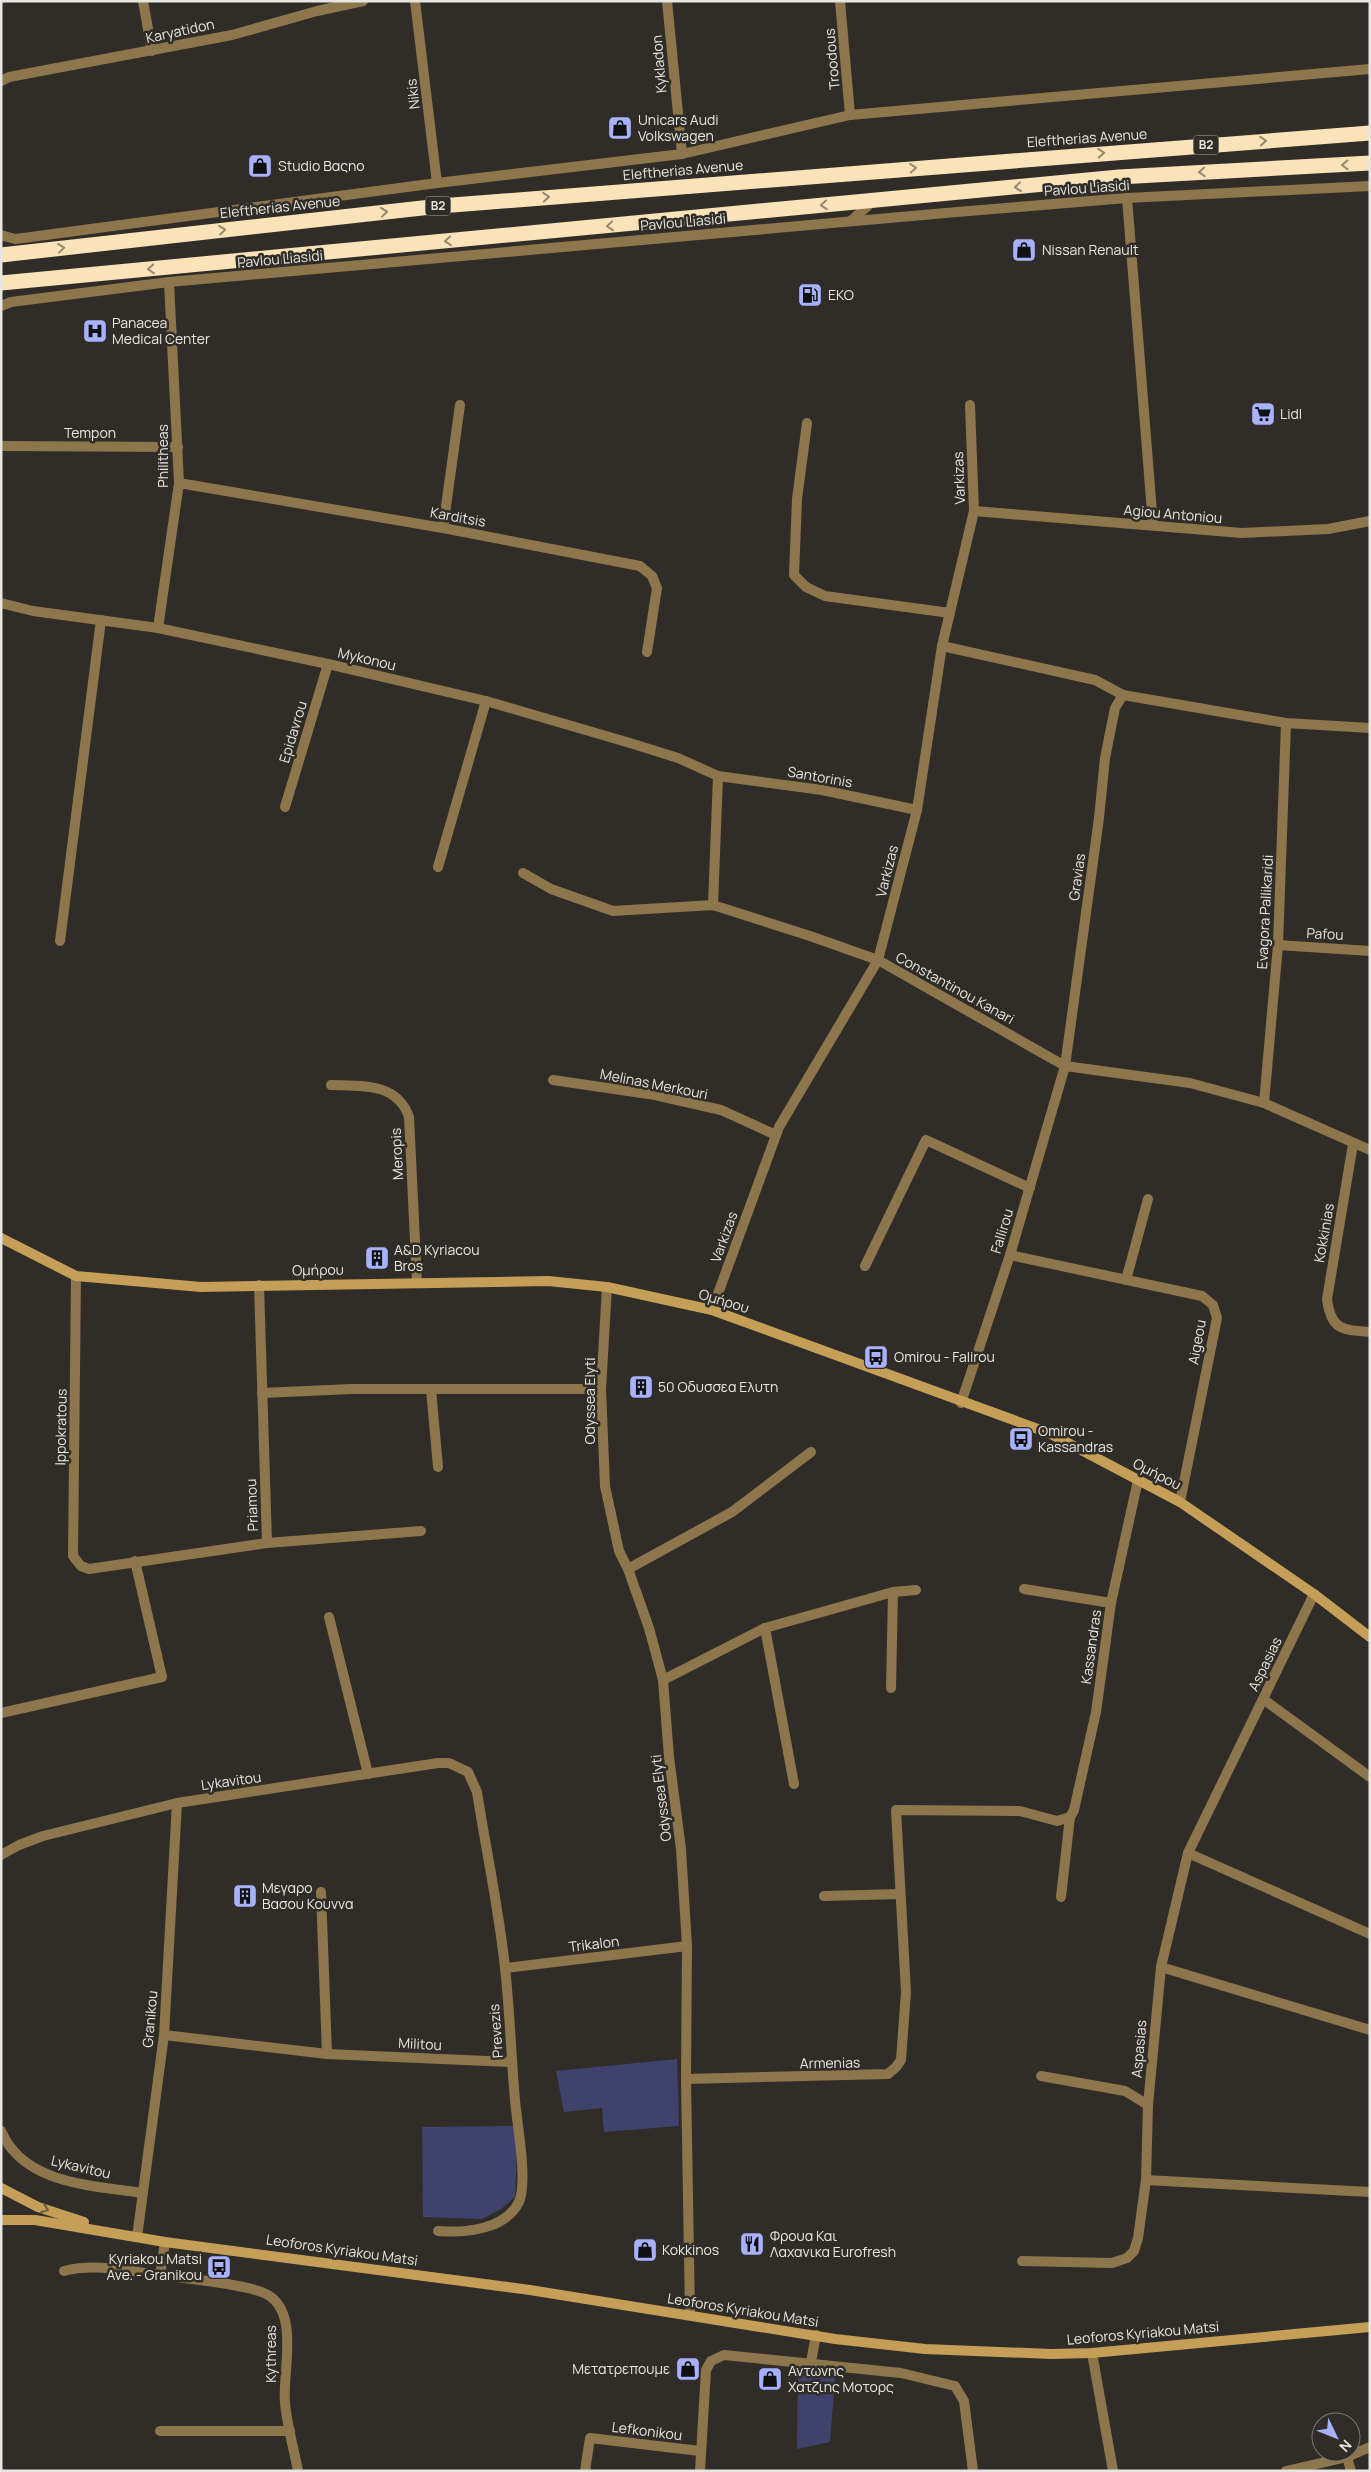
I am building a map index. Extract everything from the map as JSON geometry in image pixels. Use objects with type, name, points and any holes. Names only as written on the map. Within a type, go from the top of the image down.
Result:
[{"type":"highway","name":"Eleftherias Avenue","points":[[5,253],[440,206],[1370,133]]},
{"type":"highway","name":"B2","points":[[5,284],[1119,177],[1370,163]]},
{"type":"main road","name":"Ομήρου","points":[[1,1238],[76,1276],[201,1287],[548,1281],[608,1287],[712,1310],[961,1403],[1049,1433],[1180,1502],[1314,1594],[1370,1637]]},
{"type":"main road","name":"Leoforos Kyriakou Matsi","points":[[1,2188],[44,2209],[116,2232],[165,2242],[261,2253],[530,2290],[816,2335],[925,2349],[1051,2354],[1092,2353],[1370,2327]]},
{"type":"main road","name":"Leoforos Kyriakou Matsi","points":[[1,2220],[35,2220],[116,2232]]},
{"type":"street","points":[[142,1],[152,51]]},
{"type":"street","name":"Karyatidon","points":[[1,82],[9,77],[232,35],[317,6],[363,1]]},
{"type":"street","name":"Nikis","points":[[415,1],[437,183]]},
{"type":"street","name":"Kykladon","points":[[667,1],[682,154]]},
{"type":"street","name":"Troodous","points":[[840,1],[850,115]]},
{"type":"street","points":[[1,235],[16,239],[437,183],[682,154],[850,115],[1370,69]]},
{"type":"street","name":"Pavlou Liasidi","points":[[1,306],[11,302],[169,282],[780,228],[1127,198],[1370,186]]},
{"type":"street","points":[[1127,198],[1153,526]]},
{"type":"street","points":[[851,222],[872,201]]},
{"type":"street","points":[[759,212],[780,228]]},
{"type":"street","name":"Philitheas","points":[[158,628],[179,483],[169,282]]},
{"type":"street","points":[[443,528],[460,405]]},
{"type":"street","name":"Varkizas","points":[[712,1310],[776,1135],[878,960],[917,810],[942,646],[974,511],[970,405]]},
{"type":"street","points":[[807,424],[797,500],[794,575],[806,587],[825,596],[950,613]]},
{"type":"street","name":"Tempon","points":[[1,446],[178,447]]},
{"type":"street","name":"Karditsis","points":[[179,483],[443,528],[640,566],[652,576],[657,588],[648,652]]},
{"type":"street","name":"Agiou Antoniou","points":[[974,511],[1242,533],[1328,529],[1370,521]]},
{"type":"street","name":"Mykonou","points":[[1,603],[33,611],[158,628],[328,664],[486,701],[654,751],[718,776]]},
{"type":"street","points":[[60,941],[101,620]]},
{"type":"street","points":[[942,646],[1095,680],[1123,695],[1286,722],[1370,728]]},
{"type":"street","name":"Epidavrou","points":[[285,807],[328,664]]},
{"type":"street","name":"Gravias","points":[[1065,1066],[1099,818],[1105,758],[1115,708],[1123,695]]},
{"type":"street","points":[[438,867],[486,701]]},
{"type":"street","name":"Evagora Pallikaridi","points":[[1264,1103],[1278,945],[1286,722]]},
{"type":"street","points":[[713,905],[718,776]]},
{"type":"street","name":"Santorinis","points":[[718,776],[822,790],[917,810]]},
{"type":"street","name":"Constantinou Kanari","points":[[523,873],[551,889],[613,911],[713,905],[878,960],[1065,1066],[1190,1083],[1264,1103],[1370,1150]]},
{"type":"street","name":"Pafou","points":[[1278,945],[1370,951]]},
{"type":"street","name":"Fallirou","points":[[961,1403],[1010,1255],[1065,1066]]},
{"type":"street","name":"Melinas Merkouri","points":[[553,1080],[655,1095],[721,1110],[776,1135]]},
{"type":"street","name":"Meropis","points":[[331,1084],[375,1087],[388,1092],[405,1105],[409,1117],[418,1282]]},
{"type":"street","points":[[866,1266],[926,1140],[1030,1188]]},
{"type":"street","name":"Kokkinias","points":[[1353,1144],[1327,1299],[1329,1312],[1335,1325],[1347,1331],[1370,1332]]},
{"type":"street","points":[[1126,1280],[1148,1199]]},
{"type":"street","name":"Aigeou","points":[[1010,1255],[1202,1296],[1213,1304],[1217,1318],[1180,1502]]},
{"type":"street","name":"Ippokratous","points":[[76,1276],[73,1556],[81,1566],[89,1570]]},
{"type":"street","name":"Priamou","points":[[89,1570],[135,1561],[267,1543],[258,1285]]},
{"type":"street","name":"Odyssea Elyti","points":[[608,1287],[601,1389],[606,1486],[619,1551],[628,1569],[649,1628],[663,1680],[669,1757],[681,1849],[687,1946],[686,2079],[690,2315]]},
{"type":"street","points":[[262,1393],[351,1389],[601,1389]]},
{"type":"street","points":[[432,1389],[438,1466]]},
{"type":"street","points":[[628,1569],[732,1512],[811,1452]]},
{"type":"street","name":"Kassandras","points":[[1061,1897],[1070,1816],[1074,1810],[1096,1712],[1111,1603],[1138,1480]]},
{"type":"street","points":[[267,1543],[421,1531]]},
{"type":"street","points":[[1,1713],[162,1676],[135,1561]]},
{"type":"street","points":[[1024,1588],[1111,1603]]},
{"type":"street","points":[[663,1680],[765,1628],[893,1592],[916,1590]]},
{"type":"street","points":[[891,1688],[893,1592]]},
{"type":"street","name":"Aspasias","points":[[1022,2261],[1112,2263],[1127,2258],[1134,2250],[1146,2180],[1148,2105],[1161,1967],[1188,1853],[1314,1594]]},
{"type":"street","points":[[329,1617],[368,1774]]},
{"type":"street","points":[[765,1628],[794,1784]]},
{"type":"street","points":[[1263,1699],[1370,1777]]},
{"type":"street","name":"Lykavitou","points":[[1,1855],[19,1845],[43,1836],[178,1803],[438,1763],[459,1766],[468,1772]]},
{"type":"street","name":"Prevezis","points":[[438,2231],[461,2232],[488,2226],[507,2216],[519,2202],[522,2171],[511,2062],[506,1968],[477,1792],[468,1772]]},
{"type":"street","name":"Granikou","points":[[137,2237],[164,2035],[178,1803]]},
{"type":"street","name":"Armenias","points":[[686,2079],[888,2074],[901,2060],[906,1992],[896,1810],[1020,1811],[1057,1821],[1070,1816]]},
{"type":"street","points":[[1188,1853],[1370,1934]]},
{"type":"street","points":[[321,1892],[327,2054]]},
{"type":"street","points":[[824,1896],[900,1894]]},
{"type":"street","name":"Trikalon","points":[[506,1968],[687,1946]]},
{"type":"street","points":[[1161,1967],[1370,2030]]},
{"type":"street","name":"Militou","points":[[164,2035],[327,2054],[511,2062]]},
{"type":"street","points":[[1041,2076],[1125,2091],[1148,2105]]},
{"type":"street","name":"Lykavitou","points":[[1,2131],[21,2159],[44,2173],[61,2179],[142,2193]]},
{"type":"street","points":[[1146,2180],[1370,2192]]},
{"type":"street","points":[[160,2275],[165,2242]]},
{"type":"street","name":"Kythreas","points":[[64,2272],[76,2268],[98,2267],[160,2275],[247,2288],[269,2296],[276,2301],[286,2320],[285,2403],[298,2471]]},
{"type":"street","points":[[811,2362],[816,2335]]},
{"type":"street","points":[[1092,2353],[1113,2471]]},
{"type":"street","points":[[700,2471],[706,2370],[711,2362],[724,2355],[811,2362],[901,2373],[955,2386],[964,2401],[973,2471]]},
{"type":"street","points":[[160,2431],[290,2431]]},
{"type":"street","name":"Lefkonikou","points":[[585,2471],[590,2438],[700,2452]]},
{"type":"street","points":[[1286,2471],[1325,2462]]},
{"type":"shaded area","points":[[677,2059],[679,2126],[604,2132],[602,2108],[564,2112],[556,2071]]},
{"type":"shaded area","points":[[518,2126],[515,2197],[501,2209],[482,2219],[423,2217],[422,2127]]},
{"type":"shaded area","points":[[798,2369],[835,2378],[830,2442],[797,2449]]},
{"type":"place","name":"Unicars Audi Volkswagen","points":[[620,128]]},
{"type":"place","name":"Studio Βαςηο","points":[[260,166]]},
{"type":"place","name":"Nissan Renault","points":[[1024,250]]},
{"type":"place","name":"EKO","points":[[810,295]]},
{"type":"place","name":"Panacea Medical Center","points":[[95,331]]},
{"type":"place","name":"Lidl","points":[[1263,414]]},
{"type":"place","name":"A&D Kyriacou Bros","points":[[377,1258]]},
{"type":"place","name":"Omirou - Falirou","points":[[876,1357]]},
{"type":"place","name":"50 Οδυσσεα Ελυτη","points":[[641,1387]]},
{"type":"place","name":"Omirou - Kassandras","points":[[1021,1439]]},
{"type":"place","name":"Μεγαρο Βασου Κουννα","points":[[245,1896]]},
{"type":"place","name":"Φρουα Και Λαχανικα Eurofresh","points":[[752,2244]]},
{"type":"place","name":"Kokkinos","points":[[645,2250]]},
{"type":"place","name":"Kyriakou Matsi Ave. - Granikou","points":[[219,2267]]},
{"type":"place","name":"Μετατρεπουμε","points":[[688,2369]]},
{"type":"place","name":"Αντωνης Χατζιης Μοτορς","points":[[770,2379]]}]
